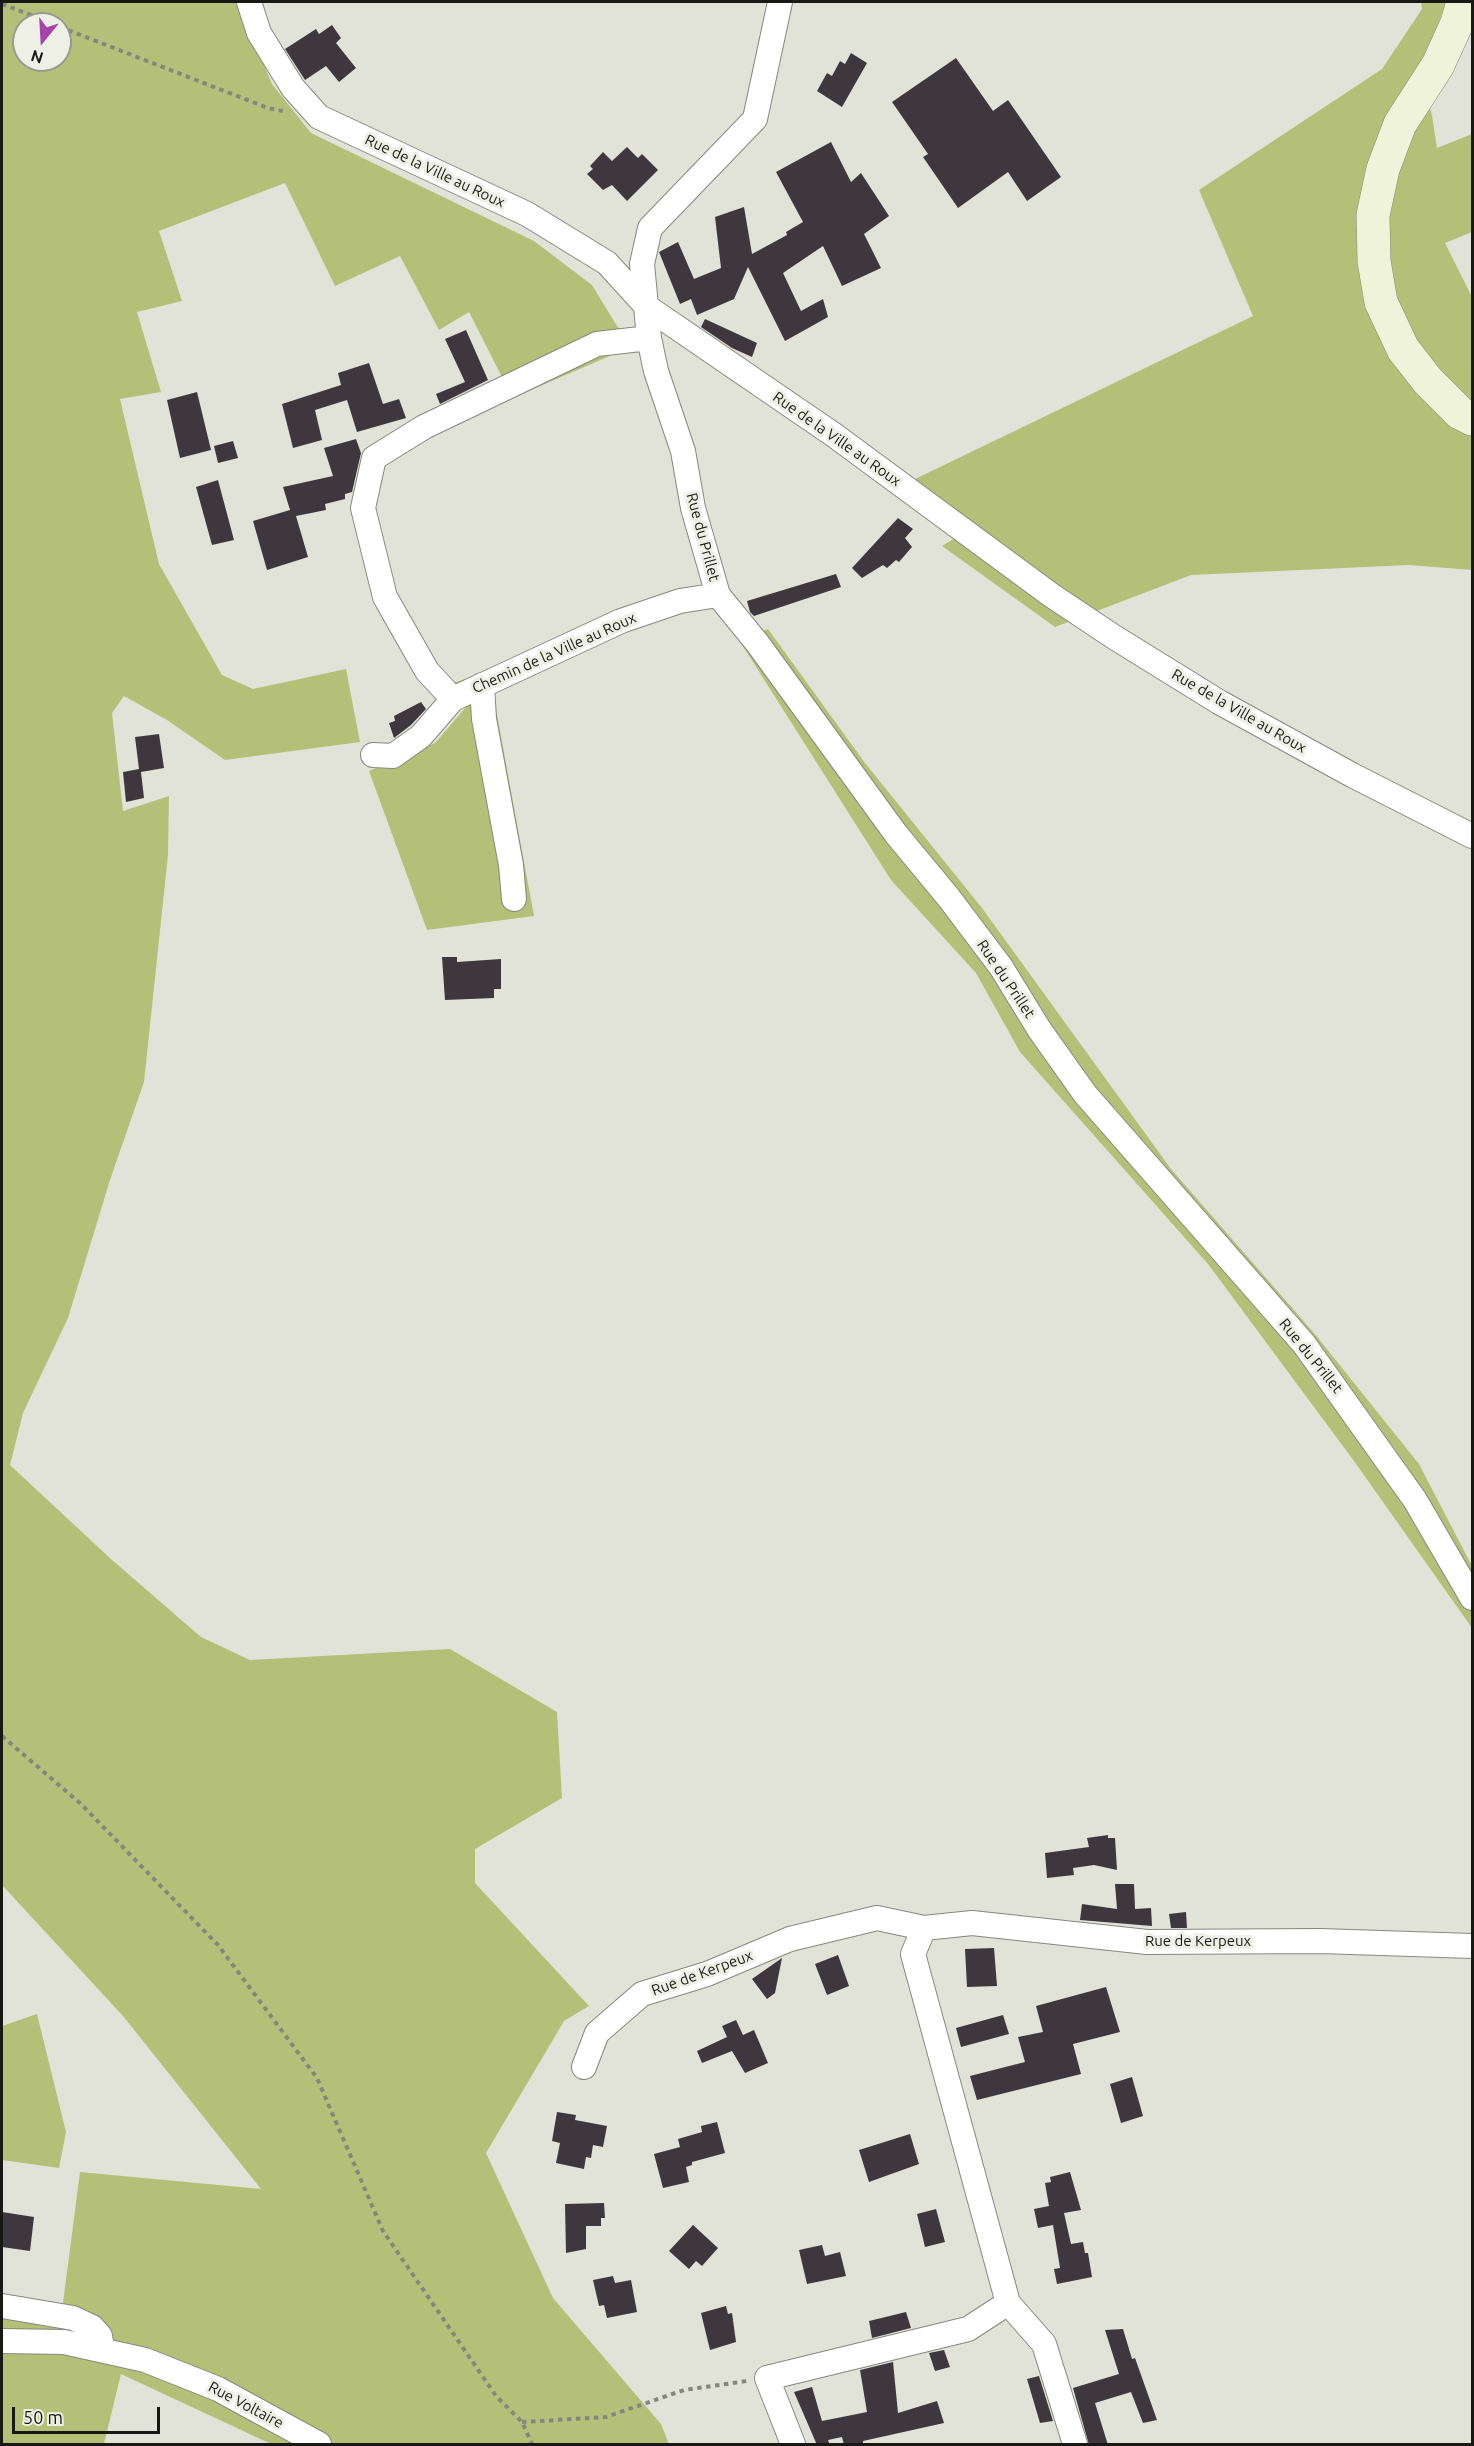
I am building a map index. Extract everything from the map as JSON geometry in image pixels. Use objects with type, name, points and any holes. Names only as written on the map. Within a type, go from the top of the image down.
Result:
[{"type":"main road","points":[[1463,2],[1457,23],[1438,65],[1400,124],[1383,169],[1373,215],[1374,261],[1381,302],[1403,349],[1428,381],[1460,413],[1473,419]]},
{"type":"street","name":"Rue de la Ville au Roux","points":[[249,2],[259,33],[293,88],[320,117],[527,214],[607,263],[647,307],[834,435],[1051,595],[1114,637],[1229,707],[1352,775],[1473,836]]},
{"type":"street","name":"Rue du Prillet","points":[[780,2],[754,119],[650,228],[642,264],[649,338],[656,371],[682,451],[693,508],[718,595],[758,644],[896,834],[949,898],[1001,967],[1039,1029],[1085,1094],[1304,1344],[1416,1500],[1473,1598]]},
{"type":"street","name":"Chemin de la Ville au Roux","points":[[649,338],[597,344],[424,426],[374,458],[363,508],[385,597],[427,671],[453,699],[621,621],[680,601],[718,595]]},
{"type":"street","points":[[482,685],[484,719],[511,865],[514,899]]},
{"type":"street","points":[[373,755],[393,756],[421,736],[453,699]]},
{"type":"street","name":"Rue de Kerpeux","points":[[584,2067],[597,2033],[642,1994],[707,1974],[790,1939],[877,1918],[924,1928],[972,1923],[1147,1942],[1320,1941],[1473,1946]]},
{"type":"street","points":[[924,1928],[913,1954],[1008,2303],[1044,2344],[1075,2445]]},
{"type":"street","points":[[794,2445],[767,2378],[968,2330],[1008,2303]]},
{"type":"street","points":[[2,2306],[73,2318],[92,2327],[100,2336],[102,2348]]},
{"type":"street","name":"Rue Voltaire","points":[[2,2341],[64,2342],[102,2348],[146,2360],[189,2376],[319,2445]]},
{"type":"path","points":[[2,4],[23,12]]},
{"type":"path","points":[[72,32],[268,108],[320,117]]},
{"type":"path","points":[[2,1736],[81,1804],[218,1945],[316,2078],[383,2231],[496,2396],[522,2422],[532,2445]]},
{"type":"path","points":[[522,2422],[606,2417],[684,2390],[767,2378]]},
{"type":"green space","points":[[2,2],[237,2],[272,84],[311,133],[534,241],[592,285],[617,326],[633,346],[510,399],[501,375],[469,312],[439,330],[400,256],[335,286],[285,183],[159,231],[182,301],[137,312],[161,392],[120,399],[159,564],[222,675],[253,689],[346,669],[360,742],[225,760],[167,720],[124,696],[112,713],[123,811],[169,796],[168,855],[144,1082],[110,1180],[68,1318],[23,1413],[10,1465],[111,1559],[201,1637],[250,1660],[450,1649],[557,1712],[562,1798],[475,1849],[475,1883],[589,2006],[564,2021],[486,2153],[553,2298],[661,2424],[669,2444],[271,2444],[121,2374],[104,2444],[2,2444],[2,2316],[60,2326],[80,2172],[261,2189],[123,2016],[2,1885]]},
{"type":"green space","points":[[1421,2],[1446,2],[1420,77],[1432,115],[1437,148],[1472,134],[1472,232],[1445,243],[1472,297],[1472,407],[1455,428],[1472,436],[1472,570],[1409,565],[1191,575],[1055,627],[942,546],[968,530],[913,480],[1253,316],[1199,190],[1382,69],[1422,9]]},
{"type":"green space","points":[[768,629],[865,763],[982,908],[1171,1169],[1314,1333],[1419,1464],[1472,1566],[1472,1628],[1354,1461],[1208,1264],[1020,1052],[976,973],[891,880],[739,640]]},
{"type":"green space","points":[[489,671],[534,916],[427,930],[369,771],[435,743],[466,707],[450,684]]},
{"type":"green space","points":[[37,2014],[66,2132],[59,2168],[2,2160],[2,2026]]},
{"type":"building","points":[[332,25],[341,38],[336,43],[356,68],[339,82],[326,66],[305,80],[285,49],[316,29],[319,34]]},
{"type":"building","points":[[851,53],[867,63],[842,107],[817,91],[827,73],[832,76],[840,61],[845,64]]},
{"type":"building","points":[[956,58],[993,111],[1008,100],[1061,177],[1027,201],[1008,172],[958,208],[923,157],[928,154],[892,102]]},
{"type":"building","points":[[831,142],[851,182],[861,173],[889,216],[864,234],[881,268],[842,286],[823,246],[783,273],[801,311],[823,299],[828,317],[785,341],[748,267],[734,299],[697,315],[691,299],[680,304],[659,252],[678,242],[694,279],[721,268],[715,217],[744,207],[752,254],[787,235],[786,232],[803,222],[776,172]]},
{"type":"building","points":[[627,147],[638,158],[642,154],[658,170],[627,201],[612,185],[603,190],[587,174],[593,169],[590,166],[603,152],[612,161]]},
{"type":"building","points":[[705,319],[757,343],[752,357],[732,348],[701,327]]},
{"type":"building","points":[[466,330],[488,380],[440,404],[436,394],[465,382],[445,339]]},
{"type":"building","points":[[369,363],[383,404],[399,399],[406,418],[357,432],[347,400],[315,410],[322,440],[293,448],[282,404],[341,385],[338,373]]},
{"type":"building","points":[[197,392],[211,450],[180,458],[167,400]]},
{"type":"building","points":[[356,439],[361,453],[352,492],[345,494],[345,499],[325,504],[326,510],[296,516],[308,557],[267,570],[253,521],[290,510],[283,487],[333,476],[324,448]]},
{"type":"building","points":[[233,441],[238,458],[218,463],[214,446]]},
{"type":"building","points":[[218,480],[234,540],[212,545],[196,487]]},
{"type":"building","points":[[898,518],[913,529],[905,538],[912,547],[899,562],[896,560],[887,568],[883,565],[862,578],[852,568]]},
{"type":"building","points":[[836,574],[841,587],[754,616],[750,612],[747,601]]},
{"type":"building","points":[[421,702],[426,709],[394,738],[389,723],[395,721],[394,716]]},
{"type":"building","points":[[159,734],[164,768],[141,772],[144,798],[126,802],[123,772],[139,769],[135,737]]},
{"type":"building","points":[[442,957],[457,957],[457,962],[501,959],[501,989],[494,989],[494,998],[445,1000]]},
{"type":"building","points":[[1108,1835],[1108,1838],[1115,1838],[1117,1870],[1094,1865],[1073,1868],[1074,1875],[1047,1878],[1045,1853],[1089,1847],[1087,1838]]},
{"type":"building","points":[[1115,1884],[1134,1884],[1135,1909],[1151,1908],[1152,1926],[1080,1920],[1082,1904],[1117,1909]]},
{"type":"building","points":[[1186,1912],[1187,1928],[1171,1928],[1169,1914]]},
{"type":"building","points":[[994,1948],[997,1986],[967,1987],[965,1949]]},
{"type":"building","points":[[838,1955],[849,1986],[827,1995],[815,1964]]},
{"type":"building","points":[[782,1958],[775,1993],[767,1999],[752,1979]]},
{"type":"building","points":[[1106,1987],[1120,2032],[1073,2044],[1081,2074],[977,2100],[970,2076],[1025,2062],[1018,2037],[1043,2032],[1036,2006]]},
{"type":"building","points":[[1003,2015],[1009,2034],[961,2047],[956,2028]]},
{"type":"building","points":[[736,2020],[743,2035],[754,2030],[768,2063],[745,2073],[732,2051],[702,2063],[697,2051],[727,2037],[722,2026]]},
{"type":"building","points":[[1132,2077],[1143,2116],[1121,2123],[1110,2084]]},
{"type":"building","points":[[557,2112],[576,2115],[575,2120],[607,2126],[603,2147],[593,2145],[591,2158],[586,2157],[584,2169],[556,2163],[560,2143],[552,2141]]},
{"type":"building","points":[[717,2122],[725,2153],[692,2162],[692,2165],[686,2167],[689,2182],[663,2188],[654,2154],[680,2147],[678,2139],[702,2132],[701,2126]]},
{"type":"building","points":[[910,2134],[919,2164],[869,2182],[859,2150]]},
{"type":"building","points":[[1070,2172],[1081,2210],[1064,2213],[1071,2244],[1083,2242],[1085,2253],[1088,2253],[1092,2277],[1057,2284],[1054,2269],[1060,2268],[1053,2225],[1038,2228],[1034,2209],[1049,2206],[1045,2183],[1051,2182],[1050,2177]]},
{"type":"building","points":[[604,2203],[605,2218],[601,2218],[601,2226],[586,2226],[586,2249],[566,2253],[565,2204]]},
{"type":"building","points":[[936,2209],[945,2242],[925,2247],[917,2214]]},
{"type":"building","points":[[2,2212],[34,2217],[30,2251],[2,2247]]},
{"type":"building","points":[[693,2225],[718,2248],[702,2266],[696,2261],[689,2269],[669,2251]]},
{"type":"building","points":[[822,2245],[825,2256],[840,2252],[846,2276],[807,2284],[799,2250]]},
{"type":"building","points":[[613,2276],[615,2283],[631,2280],[637,2312],[607,2318],[604,2305],[599,2306],[593,2280]]},
{"type":"building","points":[[726,2306],[728,2314],[732,2313],[736,2342],[710,2350],[701,2313]]},
{"type":"building","points":[[906,2312],[911,2328],[872,2338],[869,2321]]},
{"type":"building","points":[[1123,2329],[1132,2359],[1135,2358],[1157,2420],[1143,2423],[1131,2392],[1095,2403],[1108,2445],[1089,2445],[1073,2388],[1119,2374],[1105,2330]]},
{"type":"building","points":[[944,2350],[950,2367],[935,2371],[929,2353]]},
{"type":"building","points":[[893,2362],[898,2413],[937,2401],[944,2423],[863,2441],[863,2445],[844,2445],[842,2437],[828,2440],[830,2445],[817,2445],[794,2392],[812,2387],[822,2421],[867,2412],[860,2370]]},
{"type":"building","points":[[1039,2376],[1053,2421],[1040,2423],[1027,2379]]}]
